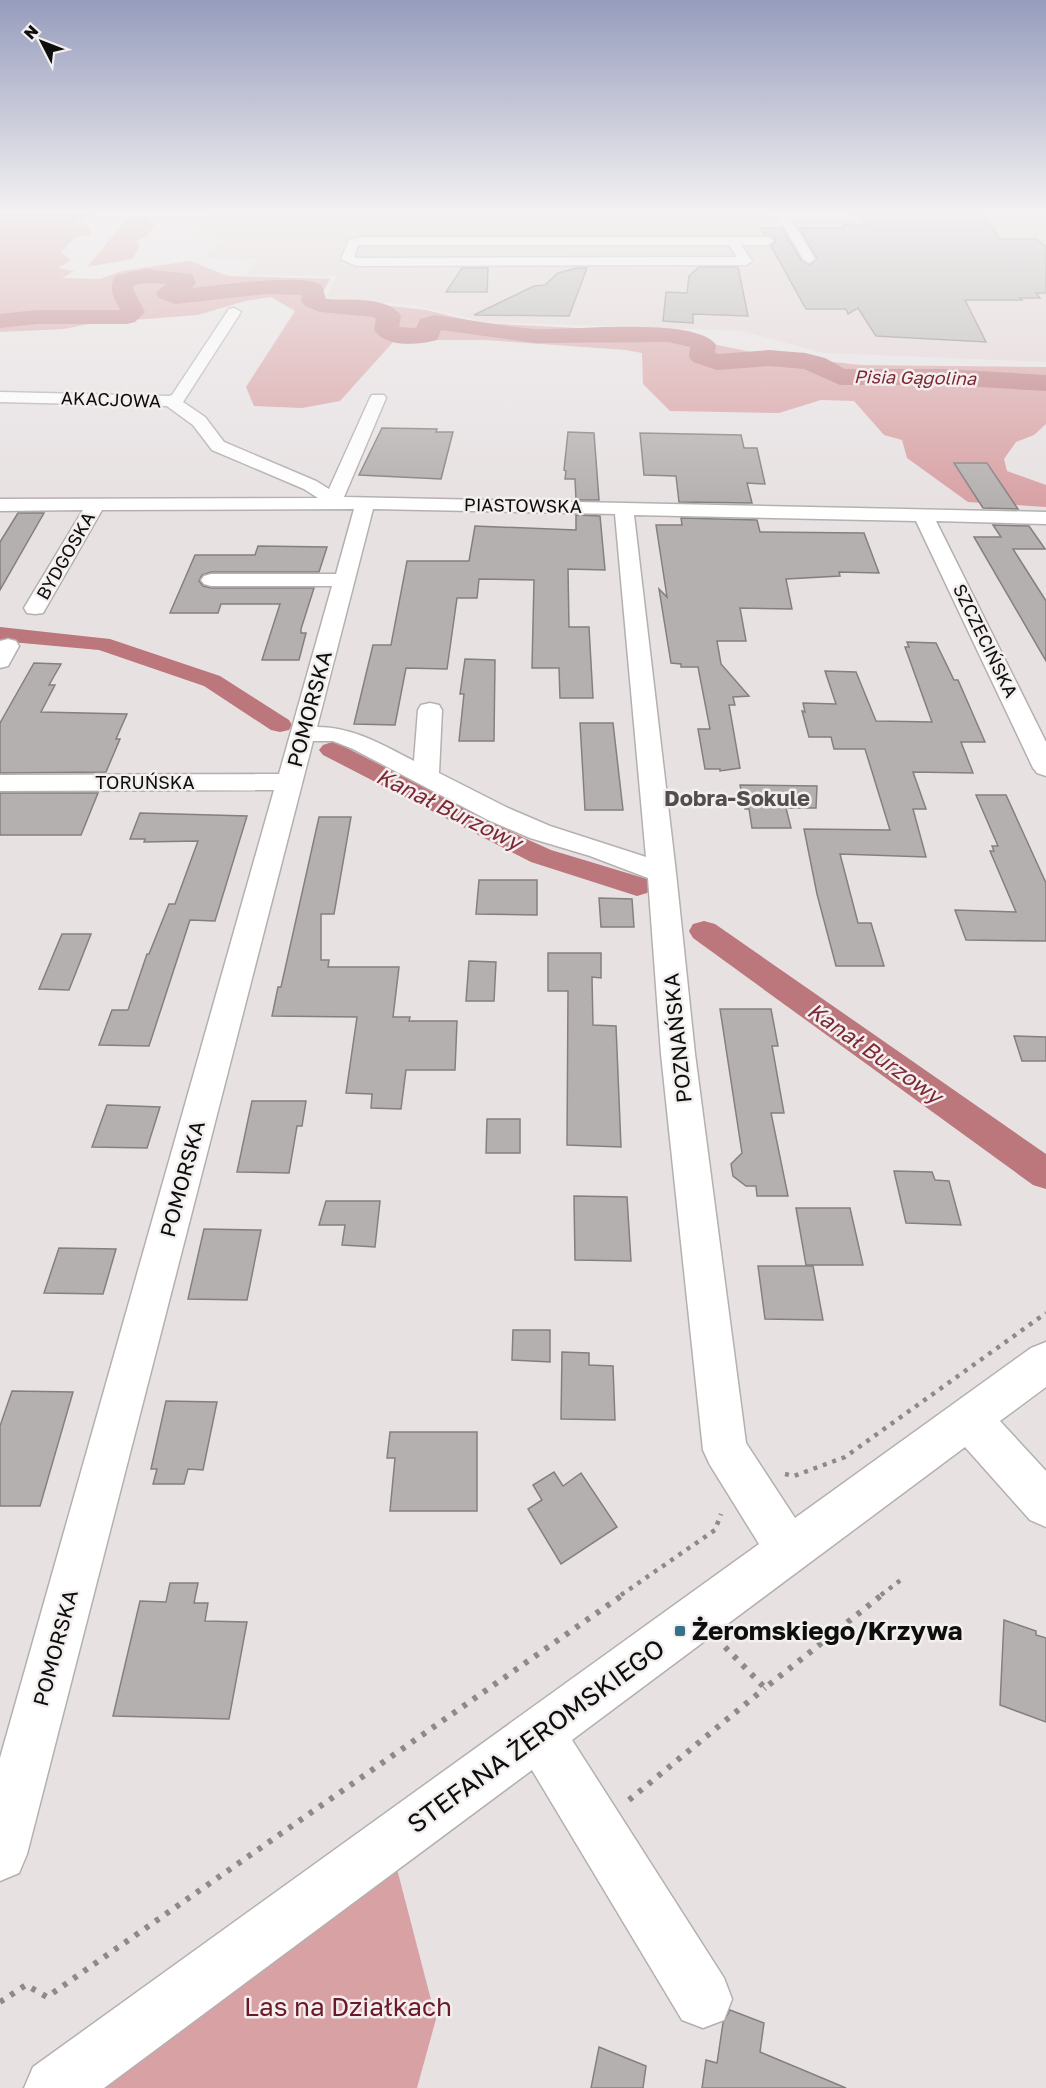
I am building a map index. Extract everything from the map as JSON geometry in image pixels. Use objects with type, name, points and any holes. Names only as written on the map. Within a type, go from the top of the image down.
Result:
[{"type":"street","points":[[171,401],[178,398],[234,312]]},
{"type":"street","name":"AKACJOWA","points":[[0,397],[171,401],[198,421],[218,446],[310,485],[328,496],[349,503]]},
{"type":"street","name":"POMORSKA","points":[[0,1854],[344,580],[349,503],[378,398]]},
{"type":"street","name":"PIASTOWSKA","points":[[0,505],[349,503],[1046,518]]},
{"type":"street","name":"BYDGOSKA","points":[[35,608],[96,504]]},
{"type":"street","name":"POZNAŃSKA","points":[[624,508],[662,873],[678,1054],[725,1450],[789,1549]]},
{"type":"street","name":"SZCZECIŃSKA","points":[[923,515],[1046,768]]},
{"type":"street","points":[[212,580],[344,580]]},
{"type":"street","points":[[426,777],[430,710]]},
{"type":"street","points":[[304,734],[336,734],[362,744],[498,814],[540,832],[600,850],[662,873]]},
{"type":"street","name":"TORUŃSKA","points":[[0,783],[291,782]]},
{"type":"street","name":"STEFANA ŻEROMSKIEGO","points":[[54,2088],[1046,1362]]},
{"type":"street","points":[[968,1419],[1046,1504]]},
{"type":"street","points":[[540,1733],[595,1828],[703,1999]]},
{"type":"path","points":[[780,1473],[794,1476],[845,1457],[1046,1313]]},
{"type":"path","points":[[0,2002],[26,1985],[47,1997],[715,1530],[721,1513]]},
{"type":"path","points":[[595,1828],[902,1578]]},
{"type":"path","points":[[724,1646],[765,1688]]},
{"type":"shaded area","points":[[438,310],[1046,310],[1046,362],[824,353],[742,331],[484,322]]},
{"type":"green space","points":[[0,310],[213,310],[198,315],[94,323],[64,329],[0,332]]},
{"type":"green space","points":[[428,310],[479,323],[654,332],[756,353],[860,365],[1046,367],[1046,424],[1034,435],[1016,442],[1004,459],[1007,471],[1046,485],[1046,507],[968,502],[907,458],[902,440],[884,435],[854,401],[821,400],[779,413],[670,411],[643,384],[642,353],[626,350],[485,340],[395,340],[340,401],[302,408],[254,406],[246,387],[295,311]]},
{"type":"green space","name":"Las na Działkach","points":[[397,1869],[436,2019],[417,2088],[103,2088]]},
{"type":"water","points":[[835,375],[946,375],[1046,381],[1046,385],[948,378],[845,379]]},
{"type":"building","points":[[483,310],[571,310],[569,316],[474,315]]},
{"type":"building","points":[[664,310],[747,310],[748,316],[693,314],[693,323],[663,321]]},
{"type":"building","points":[[860,310],[970,310],[986,342],[876,336]]},
{"type":"building","points":[[382,428],[437,429],[436,432],[453,432],[441,479],[359,475]]},
{"type":"building","points":[[568,432],[594,433],[599,500],[576,500],[575,479],[565,479]]},
{"type":"building","points":[[640,433],[741,435],[744,448],[757,448],[765,484],[747,483],[752,503],[679,502],[676,476],[644,475]]},
{"type":"building","points":[[954,463],[987,463],[1018,509],[983,508]]},
{"type":"building","points":[[18,513],[44,513],[0,590],[0,542]]},
{"type":"building","points":[[576,515],[600,516],[605,570],[568,569],[569,627],[589,627],[593,698],[560,698],[559,668],[532,668],[534,580],[479,579],[477,598],[457,598],[447,669],[406,668],[395,725],[354,724],[373,645],[391,645],[407,561],[469,561],[475,526],[576,530]]},
{"type":"building","points":[[681,518],[757,520],[760,532],[864,533],[879,573],[839,572],[840,576],[786,579],[792,609],[740,608],[746,641],[717,641],[721,664],[749,696],[733,697],[735,705],[729,705],[740,768],[720,771],[720,769],[705,769],[698,729],[710,729],[698,667],[681,667],[681,664],[671,663],[659,589],[667,597],[656,525],[682,525]]},
{"type":"building","points":[[993,525],[1029,526],[1045,549],[1013,549],[1046,601],[1046,661],[974,537],[1001,537]]},
{"type":"building","points":[[258,546],[327,547],[319,572],[211,572],[202,575],[199,581],[203,586],[211,588],[314,588],[301,629],[301,633],[306,633],[299,660],[262,660],[280,604],[221,604],[218,613],[170,613],[195,555],[255,555]]},
{"type":"building","points":[[907,642],[936,643],[954,680],[958,680],[985,742],[961,742],[973,773],[913,772],[926,809],[913,809],[926,857],[840,854],[858,923],[871,923],[884,966],[836,966],[817,894],[804,829],[890,830],[865,749],[834,749],[831,737],[809,737],[802,711],[805,712],[803,703],[836,704],[825,671],[856,672],[876,721],[932,722],[905,647],[909,647]]},
{"type":"building","points":[[465,659],[495,660],[494,741],[459,741],[464,694],[460,694]]},
{"type":"building","points":[[34,663],[61,664],[49,685],[55,685],[41,712],[127,714],[116,739],[120,739],[106,772],[0,773],[0,723]]},
{"type":"building","points":[[580,723],[613,723],[623,810],[585,810]]},
{"type":"building","points":[[740,785],[817,786],[816,808],[786,808],[791,828],[752,828],[749,809],[745,809]]},
{"type":"building","points":[[0,793],[98,793],[81,835],[0,835]]},
{"type":"building","points":[[976,795],[1006,795],[1046,883],[1046,941],[966,940],[955,910],[1016,912],[990,851],[994,851],[992,846],[998,846]]},
{"type":"building","points":[[140,813],[247,816],[215,921],[190,920],[149,1046],[99,1045],[112,1010],[128,1010],[147,954],[149,954],[169,904],[175,904],[198,841],[144,842],[145,839],[130,839]]},
{"type":"building","points":[[319,817],[351,817],[334,914],[321,914],[321,960],[329,960],[328,967],[399,967],[393,1017],[410,1017],[409,1021],[457,1021],[455,1070],[406,1070],[401,1109],[371,1108],[372,1094],[346,1093],[357,1017],[272,1016],[278,987],[281,987]]},
{"type":"building","points":[[479,880],[537,880],[537,915],[476,914]]},
{"type":"building","points":[[599,898],[632,899],[634,927],[601,927]]},
{"type":"building","points":[[62,934],[91,934],[69,990],[39,989]]},
{"type":"building","points":[[548,953],[601,953],[601,978],[592,977],[593,1025],[616,1026],[621,1147],[567,1145],[568,991],[548,991]]},
{"type":"building","points":[[469,961],[496,962],[494,1001],[466,1001]]},
{"type":"building","points":[[720,1009],[771,1009],[778,1046],[772,1046],[784,1113],[771,1113],[788,1196],[757,1196],[756,1186],[746,1186],[733,1176],[731,1164],[742,1153]]},
{"type":"building","points":[[1014,1036],[1046,1037],[1046,1061],[1022,1061]]},
{"type":"building","points":[[252,1101],[306,1101],[302,1126],[297,1126],[289,1173],[237,1172]]},
{"type":"building","points":[[107,1105],[160,1107],[147,1148],[92,1147]]},
{"type":"building","points":[[487,1119],[520,1119],[520,1153],[486,1153]]},
{"type":"building","points":[[894,1171],[932,1172],[935,1180],[949,1181],[961,1225],[906,1223]]},
{"type":"building","points":[[574,1196],[627,1197],[631,1261],[575,1260]]},
{"type":"building","points":[[326,1201],[380,1201],[375,1247],[342,1245],[345,1225],[319,1225]]},
{"type":"building","points":[[796,1208],[850,1208],[863,1265],[806,1265]]},
{"type":"building","points":[[204,1229],[261,1230],[247,1300],[188,1299]]},
{"type":"building","points":[[59,1248],[116,1249],[103,1294],[44,1293]]},
{"type":"building","points":[[758,1266],[813,1266],[823,1320],[765,1319]]},
{"type":"building","points":[[513,1330],[550,1330],[550,1362],[512,1360]]},
{"type":"building","points":[[562,1352],[589,1353],[589,1365],[613,1366],[615,1420],[561,1419]]},
{"type":"building","points":[[12,1391],[73,1392],[40,1506],[0,1506],[0,1426]]},
{"type":"building","points":[[166,1401],[217,1402],[203,1470],[188,1469],[184,1484],[153,1484],[157,1469],[151,1469]]},
{"type":"building","points":[[390,1432],[477,1432],[477,1511],[390,1511],[395,1458],[387,1458]]},
{"type":"building","points":[[554,1472],[563,1486],[581,1473],[617,1527],[561,1564],[528,1509],[542,1500],[533,1485]]},
{"type":"building","points":[[170,1583],[198,1583],[194,1603],[208,1603],[205,1621],[247,1622],[229,1719],[113,1716],[140,1601],[166,1602]]},
{"type":"building","points":[[1004,1620],[1036,1631],[1036,1635],[1046,1638],[1046,1722],[1000,1705]]},
{"type":"building","points":[[730,2010],[764,2023],[760,2052],[846,2088],[702,2088],[706,2060],[717,2063],[723,2023]]},
{"type":"building","points":[[599,2047],[646,2066],[643,2088],[591,2088]]},
{"type":"waterway","name":"Pisia Gągolina","points":[[0,321],[37,317],[127,317],[132,310]]},
{"type":"waterway","name":"Pisia Gągolina","points":[[377,310],[389,316],[386,330],[398,336],[428,335],[429,324],[434,322],[535,336],[668,335],[698,341],[703,345],[702,357],[717,362],[769,358],[805,361],[816,364],[840,377],[947,377],[1046,383]]},
{"type":"waterway","name":"Kanał Burzowy","points":[[0,634],[102,644],[212,681],[280,725]]},
{"type":"waterway","name":"Kanał Burzowy","points":[[332,750],[541,856],[637,886]]},
{"type":"waterway","name":"Kanał Burzowy","points":[[704,931],[1046,1174]]},
{"type":"place","name":"Żeromskiego/Krzywa","points":[[680,1631]]},
{"type":"district","name":"Dobra-Sokule","points":[[737,798]]}]
